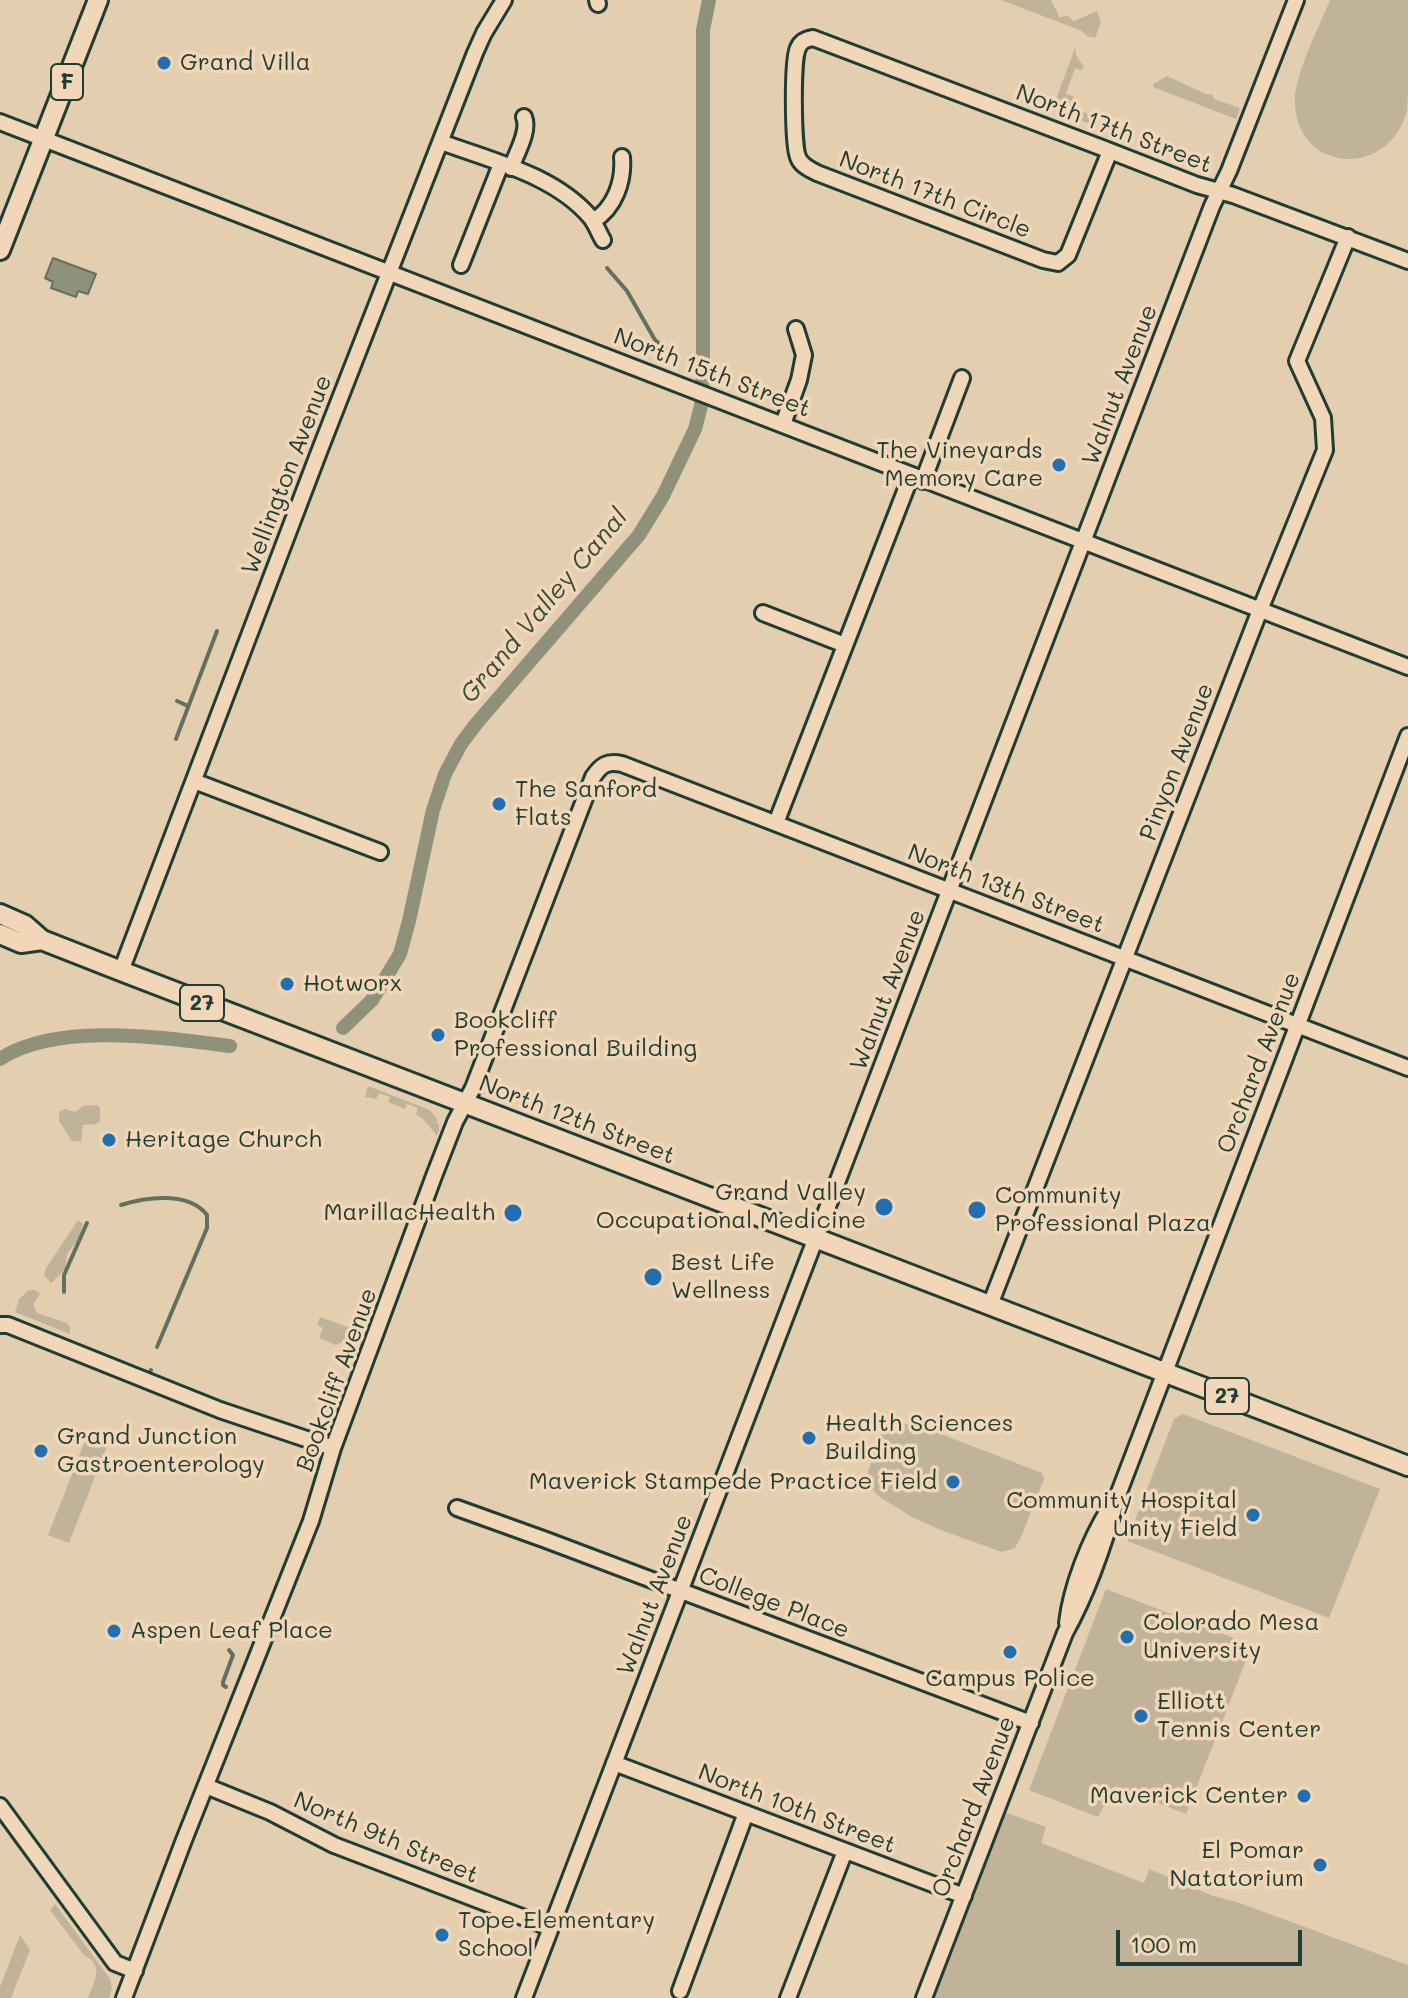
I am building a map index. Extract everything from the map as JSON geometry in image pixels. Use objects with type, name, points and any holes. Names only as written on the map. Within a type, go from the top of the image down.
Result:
[{"type":"main road","name":"F","points":[[0,250],[98,0]]},
{"type":"main road","name":"North 12th Street","points":[[0,914],[25,925],[42,940],[121,971],[1408,1466]]},
{"type":"main road","name":"North 12th Street","points":[[0,934],[21,943],[42,940]]},
{"type":"street","name":"Wellington Avenue","points":[[121,971],[390,271],[484,33],[504,0]]},
{"type":"street","name":"Walnut Avenue","points":[[524,1998],[1083,543],[1296,0]]},
{"type":"street","name":"North 17th Street","points":[[805,40],[813,38],[1408,261]]},
{"type":"street","name":"North 17th Circle","points":[[805,40],[797,48],[794,63],[795,138],[797,156],[802,165],[1043,260],[1058,263],[1068,255],[1110,151]]},
{"type":"street","points":[[461,265],[525,131],[527,123],[524,117]]},
{"type":"street","name":"North 15th Street","points":[[0,122],[1408,667]]},
{"type":"street","points":[[441,142],[559,190],[593,221],[603,240]]},
{"type":"street","points":[[593,221],[602,216],[618,189],[622,179],[622,157]]},
{"type":"street","name":"Pinyon Avenue","points":[[990,1305],[1325,450],[1323,418],[1297,361],[1348,237]]},
{"type":"street","points":[[783,424],[799,380],[804,355],[796,329]]},
{"type":"street","points":[[776,823],[845,645],[962,378]]},
{"type":"street","points":[[763,613],[845,645]]},
{"type":"street","name":"Orchard Avenue","points":[[924,1998],[1065,1633],[1079,1608],[1109,1530],[1118,1495],[1408,736]]},
{"type":"street","name":"North 13th Street","points":[[593,777],[600,766],[622,764],[1408,1068]]},
{"type":"street","name":"Bookcliff Avenue","points":[[124,1998],[311,1521],[333,1448],[434,1176],[503,1011],[593,777]]},
{"type":"street","points":[[194,781],[380,852]]},
{"type":"street","points":[[0,1325],[8,1325],[220,1410],[333,1448]]},
{"type":"street","name":"College Place","points":[[457,1508],[1031,1723]]},
{"type":"street","name":"North 10th Street","points":[[614,1763],[964,1896]]},
{"type":"street","name":"North 9th Street","points":[[206,1786],[270,1812],[334,1845],[551,1928]]},
{"type":"street","points":[[0,1806],[115,1963],[135,1971]]},
{"type":"street","points":[[680,1991],[746,1813]]},
{"type":"street","points":[[788,1998],[845,1851]]},
{"type":"shaded area","points":[[1001,0],[1051,0],[1060,18],[1066,15],[1074,21],[1097,11],[1101,22],[1095,38]]},
{"type":"shaded area","points":[[1330,0],[1408,0],[1407,111],[1396,134],[1381,149],[1362,157],[1343,159],[1324,153],[1309,141],[1298,123],[1295,99],[1299,77]]},
{"type":"shaded area","points":[[1075,48],[1084,67],[1081,70],[1075,68],[1066,94],[1073,96],[1073,108],[1096,117],[1093,125],[1052,110]]},
{"type":"shaded area","points":[[1167,76],[1240,108],[1236,119],[1153,87]]},
{"type":"shaded area","points":[[53,258],[96,274],[88,294],[78,291],[76,297],[51,288],[53,282],[45,278]]},
{"type":"shaded area","points":[[368,1086],[430,1110],[438,1121],[435,1123],[439,1123],[437,1136],[416,1114],[418,1108],[407,1104],[405,1109],[388,1102],[390,1097],[379,1093],[376,1099],[365,1097]]},
{"type":"shaded area","points":[[98,1105],[100,1121],[83,1125],[81,1142],[72,1141],[59,1121],[59,1112],[65,1109],[75,1112],[83,1106]]},
{"type":"shaded area","points":[[78,1220],[83,1224],[79,1238],[67,1254],[65,1269],[51,1283],[44,1275],[46,1268]]},
{"type":"shaded area","points":[[29,1290],[40,1294],[33,1304],[37,1313],[67,1323],[70,1334],[15,1312],[19,1299]]},
{"type":"shaded area","points":[[320,1317],[361,1332],[360,1335],[335,1345],[319,1338],[323,1328],[317,1325]]},
{"type":"shaded area","name":"Community Hospital Unity Field","points":[[1183,1414],[1380,1489],[1329,1618],[1127,1541],[1174,1419]]},
{"type":"shaded area","name":"Maverick Stampede Practice Field","points":[[905,1424],[920,1426],[1042,1473],[1044,1479],[1015,1548],[1002,1552],[943,1531],[878,1496],[867,1474],[874,1454],[869,1451],[883,1433]]},
{"type":"shaded area","points":[[85,1441],[107,1446],[69,1543],[48,1535]]},
{"type":"shaded area","name":"Elliott Tennis Center","points":[[1106,1589],[1252,1645],[1186,1814],[1115,1786],[1098,1817],[1029,1790]]},
{"type":"shaded area","points":[[1007,1813],[1046,1827],[1041,1843],[1144,1883],[1149,1869],[1213,1896],[1408,1965],[1408,1998],[934,1998],[1003,1816]]},
{"type":"shaded area","points":[[55,1904],[110,1979],[112,1989],[109,1998],[88,1998],[96,1969],[50,1910]]},
{"type":"shaded area","points":[[20,1935],[30,1950],[11,1998],[0,1998],[0,1987]]},
{"type":"waterway","name":"Grand Valley Canal","points":[[343,1028],[372,1000],[400,954],[433,810],[445,774],[461,744],[639,535],[663,496],[695,429],[701,406],[703,368],[703,30],[709,0]]},
{"type":"waterway","points":[[607,268],[627,291],[655,340],[666,349]]},
{"type":"waterway","points":[[176,739],[217,631]]},
{"type":"waterway","points":[[177,701],[188,706]]},
{"type":"waterway","points":[[0,1059],[24,1047],[81,1036],[175,1039],[230,1046]]},
{"type":"waterway","points":[[121,1205],[154,1198],[178,1199],[199,1207],[207,1215],[207,1228],[157,1347]]},
{"type":"waterway","points":[[64,1292],[64,1275],[87,1223]]},
{"type":"waterway","points":[[226,1687],[223,1682],[233,1655],[229,1650]]},
{"type":"place","name":"Grand Villa","points":[[164,63]]},
{"type":"place","name":"The Vineyards Memory Care","points":[[1059,465]]},
{"type":"place","name":"The Sanford Flats","points":[[499,804]]},
{"type":"place","name":"Hotworx","points":[[287,984]]},
{"type":"place","name":"Bookcliff Professional Building","points":[[438,1035]]},
{"type":"place","name":"Heritage Church","points":[[109,1140]]},
{"type":"place","name":"Grand Valley Occupational Medicine","points":[[884,1207]]},
{"type":"place","name":"Community Professional Plaza","points":[[977,1210]]},
{"type":"place","name":"MarillacHealth","points":[[513,1213]]},
{"type":"place","name":"Best Life Wellness","points":[[653,1277]]},
{"type":"place","name":"Health Sciences Building","points":[[809,1438]]},
{"type":"place","name":"Grand Junction Gastroenterology","points":[[41,1451]]},
{"type":"place","name":"Maverick Stampede Practice Field","points":[[953,1482]]},
{"type":"place","name":"Community Hospital Unity Field","points":[[1253,1515]]},
{"type":"place","name":"Aspen Leaf Place","points":[[114,1631]]},
{"type":"place","name":"Colorado Mesa University","points":[[1127,1637]]},
{"type":"place","name":"Campus Police","points":[[1010,1652]]},
{"type":"place","name":"Elliott Tennis Center","points":[[1141,1716]]},
{"type":"place","name":"Maverick Center","points":[[1304,1796]]},
{"type":"place","name":"El Pomar Natatorium","points":[[1320,1865]]},
{"type":"place","name":"Tope Elementary School","points":[[442,1935]]}]
